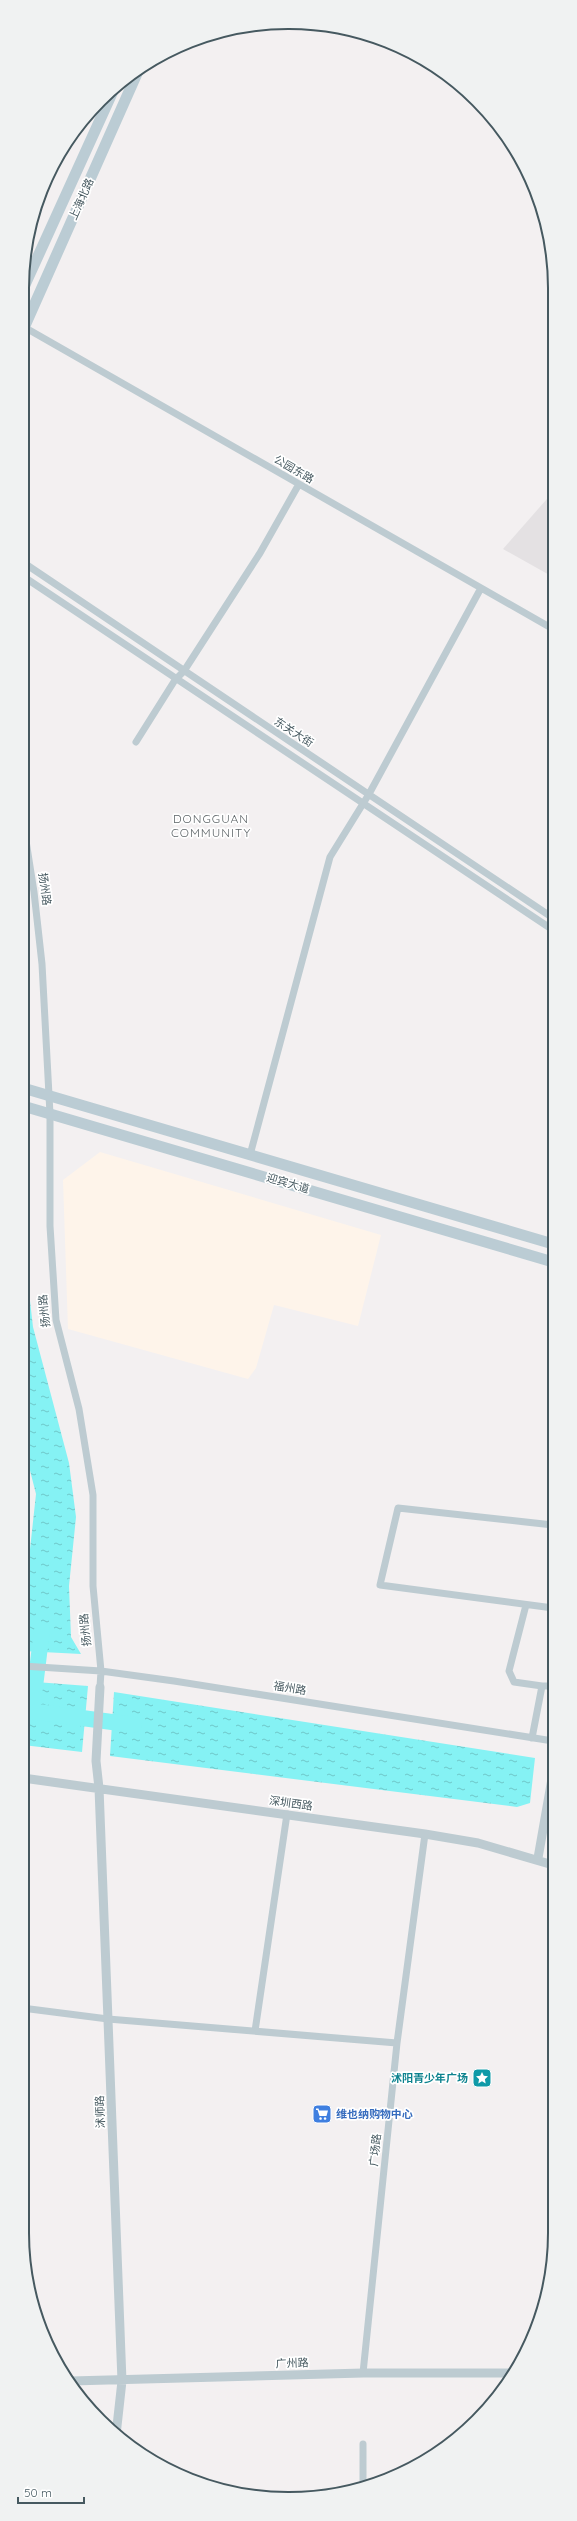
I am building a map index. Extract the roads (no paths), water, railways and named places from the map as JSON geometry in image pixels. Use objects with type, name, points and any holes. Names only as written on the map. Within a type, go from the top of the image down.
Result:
[{"type":"main road","name":"上海北路","points":[[29,317],[134,81]]},
{"type":"main road","name":"上海北路","points":[[30,274],[108,102]]},
{"type":"main road","name":"迎宾大道","points":[[29,1090],[548,1243]]},
{"type":"main road","name":"迎宾大道","points":[[29,1108],[548,1261]]},
{"type":"street","name":"公园东路","points":[[29,331],[548,626]]},
{"type":"street","points":[[136,742],[175,680],[184,671],[260,553],[299,484]]},
{"type":"street","name":"东关大街","points":[[29,566],[548,915]]},
{"type":"street","name":"东关大街","points":[[29,580],[175,680],[548,927]]},
{"type":"street","points":[[250,1155],[328,863],[369,794],[481,588]]},
{"type":"street","name":"扬州路","points":[[29,860],[42,964],[50,1114],[50,1226],[56,1320],[79,1409],[93,1495],[93,1586],[101,1671],[96,1761],[99,1788]]},
{"type":"street","points":[[548,1524],[398,1508],[380,1585],[548,1607]]},
{"type":"street","points":[[526,1605],[509,1671],[514,1682],[548,1686]]},
{"type":"street","name":"福州路","points":[[29,1666],[101,1671],[548,1740]]},
{"type":"street","points":[[532,1738],[542,1686]]},
{"type":"street","name":"深圳西路","points":[[29,1779],[425,1834],[478,1843],[538,1858],[548,1863]]},
{"type":"street","name":"沭师路","points":[[99,1788],[122,2381],[117,2428]]},
{"type":"street","points":[[538,1858],[548,1801]]},
{"type":"street","points":[[255,2031],[287,1814]]},
{"type":"street","name":"广场路","points":[[363,2373],[397,2043],[425,1834]]},
{"type":"street","points":[[29,2009],[108,2019],[397,2043]]},
{"type":"street","name":"广州路","points":[[76,2381],[122,2381],[363,2373],[506,2373]]},
{"type":"street","points":[[363,2444],[363,2481]]},
{"type":"water","points":[[29,1292],[33,1327],[69,1463],[76,1517],[69,1586],[71,1637],[81,1654],[29,1651],[29,1559],[36,1494],[29,1467]]},
{"type":"water","points":[[29,1681],[88,1686],[82,1752],[29,1746]]},
{"type":"water","points":[[114,1692],[535,1758],[530,1803],[517,1807],[110,1756]]},
{"type":"waterway","points":[[33,1703],[42,1630]]},
{"type":"waterway","points":[[29,1711],[134,1725]]},
{"type":"place","name":"沭阳青少年广场","points":[[482,2078]]},
{"type":"place","name":"维也纳购物中心","points":[[322,2114]]},
{"type":"district","name":"DONGGUAN COMMUNITY","points":[[211,826]]}]
